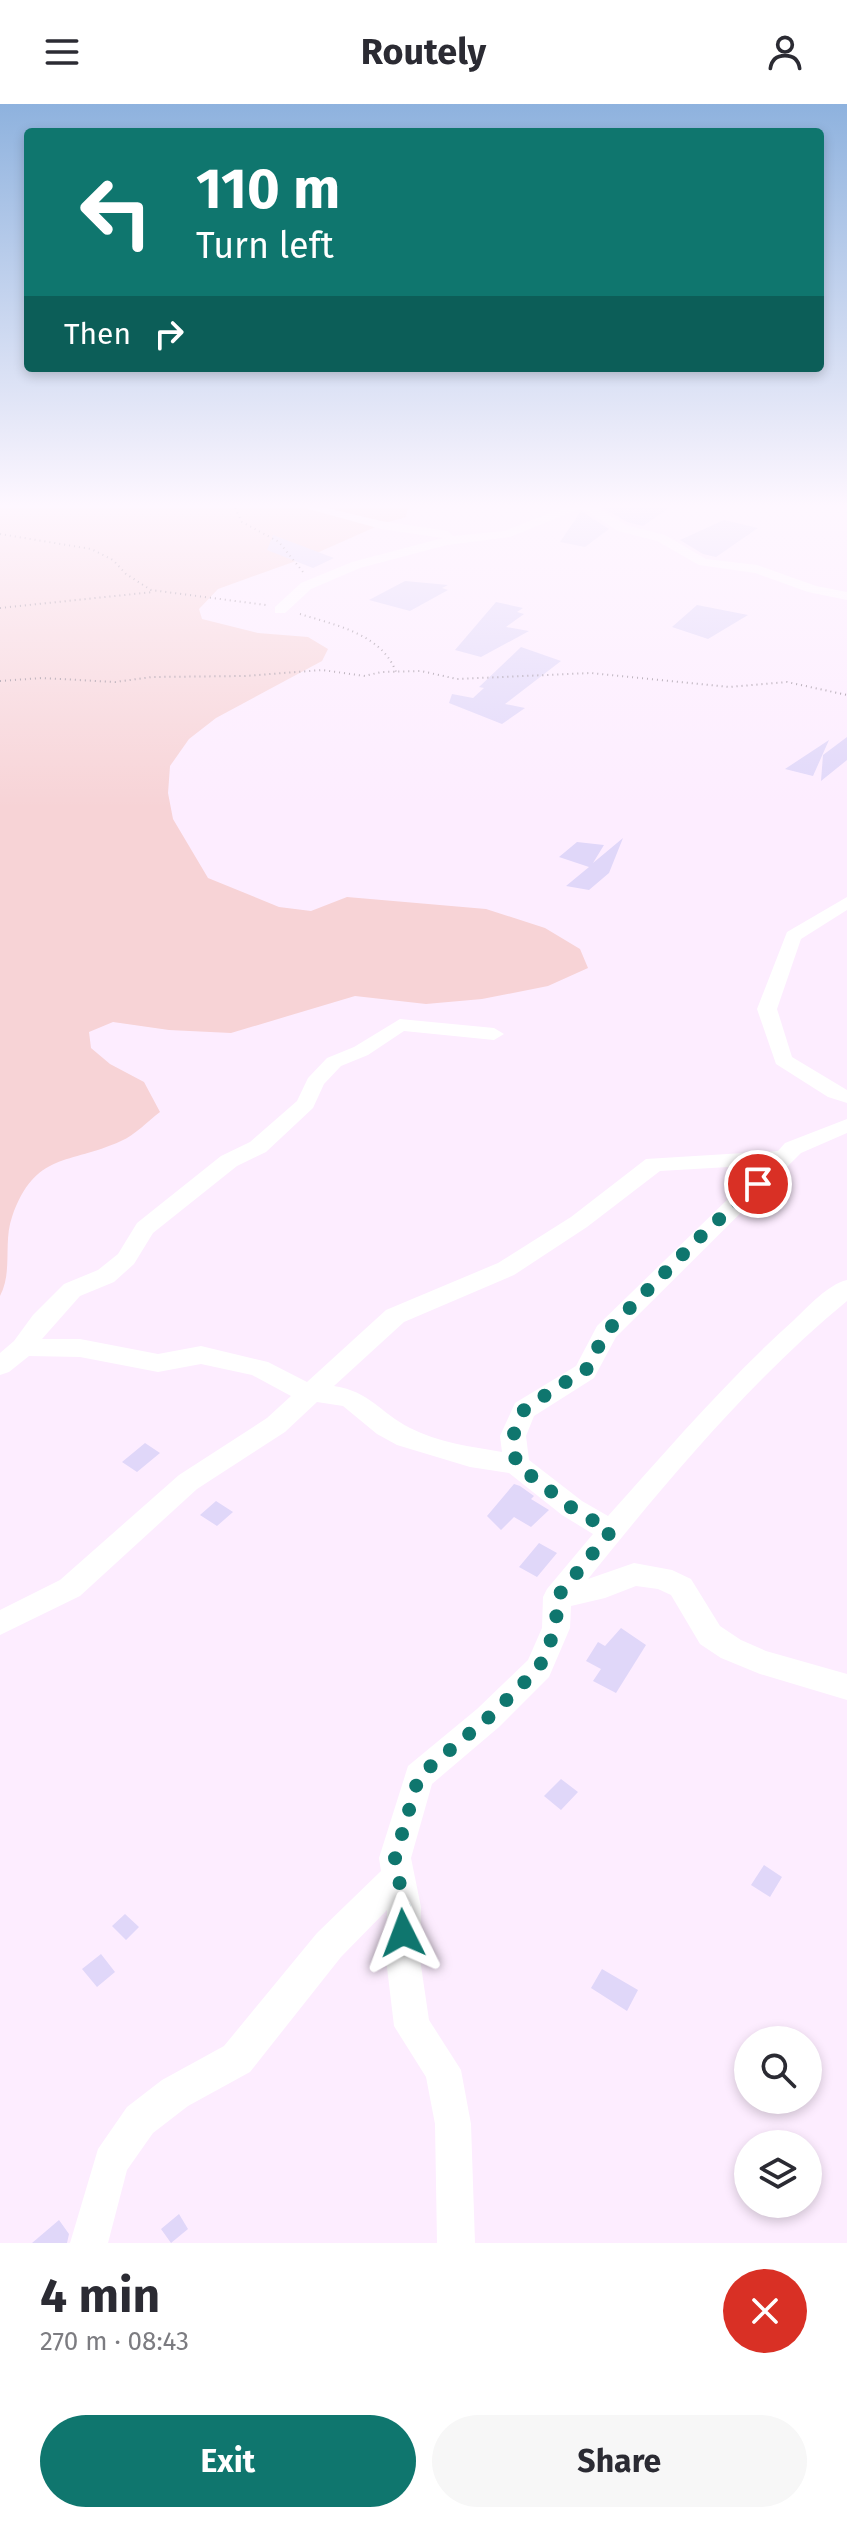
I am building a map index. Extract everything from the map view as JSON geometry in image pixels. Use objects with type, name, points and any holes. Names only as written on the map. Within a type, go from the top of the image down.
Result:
[{"type":"street","points":[[847,902],[793,936],[767,1009],[783,1060],[835,1093],[847,1097]]},
{"type":"street","points":[[0,1366],[23,1347],[42,1321],[72,1290],[106,1276],[126,1259],[145,1228],[229,1161],[258,1147],[306,1104],[315,1082],[334,1062],[361,1051],[400,1025],[494,1034]]},
{"type":"street","points":[[516,1464],[513,1436],[524,1410],[585,1372],[606,1332],[793,1148],[847,1125]]},
{"type":"street","points":[[0,1623],[70,1588],[188,1482],[276,1425],[395,1316],[506,1269],[579,1222],[654,1164],[783,1157]]},
{"type":"street","points":[[456,2243],[453,2124],[443,2070],[412,2026],[403,1959],[404,1907],[395,1858],[419,1776],[488,1718],[539,1668],[556,1628],[557,1597],[703,1425],[815,1313],[847,1288]]},
{"type":"street","points":[[23,1347],[80,1348],[158,1363],[201,1355],[259,1368],[300,1390],[350,1398],[386,1427],[406,1438],[470,1457],[516,1464],[572,1508],[611,1531]]},
{"type":"street","points":[[557,1597],[605,1587],[634,1574],[662,1578],[681,1587],[710,1635],[731,1649],[760,1662],[847,1687]]},
{"type":"street","points":[[89,2243],[111,2162],[140,2120],[175,2093],[237,2059],[329,1945],[398,1877]]},
{"type":"path","points":[[278,608],[367,636],[390,658],[396,672]]},
{"type":"path","points":[[0,681],[42,678],[115,682],[152,677],[245,676],[322,670],[365,676],[421,671],[457,679],[609,674],[657,682],[729,687],[787,682],[847,695]]},
{"type":"shaded area","points":[[0,608],[200,608],[202,619],[258,633],[308,637],[328,649],[322,661],[216,718],[189,739],[170,766],[168,793],[173,819],[208,878],[279,907],[311,911],[347,897],[486,909],[545,928],[580,949],[588,968],[548,986],[482,999],[426,1004],[355,996],[231,1033],[169,1030],[113,1022],[89,1032],[91,1048],[110,1064],[144,1082],[160,1112],[126,1138],[56,1163],[31,1181],[21,1196],[9,1227],[6,1277],[0,1296]]},
{"type":"building","points":[[491,608],[523,608],[517,612],[524,614],[506,627],[529,631],[481,657],[455,650]]},
{"type":"building","points":[[694,608],[748,615],[708,639],[672,627]]},
{"type":"building","points":[[521,647],[561,661],[505,704],[525,708],[502,724],[449,703],[452,694],[473,698],[484,688],[479,687]]},
{"type":"building","points":[[847,737],[847,760],[821,781],[823,755]]},
{"type":"building","points":[[829,740],[813,776],[785,769]]},
{"type":"building","points":[[623,838],[609,873],[589,890],[566,886],[589,867],[559,857],[577,842],[604,845],[593,863]]},
{"type":"building","points":[[145,1443],[160,1453],[137,1472],[122,1462]]},
{"type":"building","points":[[514,1484],[549,1510],[531,1527],[514,1517],[501,1530],[487,1516]]},
{"type":"building","points":[[216,1501],[233,1512],[217,1526],[200,1515]]},
{"type":"building","points":[[539,1543],[557,1553],[537,1577],[519,1567]]},
{"type":"building","points":[[621,1628],[646,1645],[616,1693],[593,1681],[601,1669],[586,1661],[598,1642],[605,1646]]},
{"type":"building","points":[[561,1779],[578,1792],[561,1810],[544,1796]]},
{"type":"building","points":[[764,1865],[782,1877],[770,1897],[751,1885]]},
{"type":"building","points":[[125,1914],[139,1927],[126,1940],[112,1926]]},
{"type":"building","points":[[101,1954],[115,1972],[97,1987],[82,1969]]},
{"type":"building","points":[[602,1969],[638,1990],[627,2011],[591,1988]]},
{"type":"building","points":[[179,2214],[188,2229],[171,2243],[161,2229]]},
{"type":"building","points":[[59,2220],[69,2234],[67,2243],[32,2243]]},
{"type":"route","points":[[403,1933],[404,1907],[395,1858],[419,1776],[488,1718],[539,1668],[556,1628],[557,1597],[611,1531],[572,1508],[516,1464],[513,1436],[524,1410],[585,1372],[606,1332],[705,1232],[758,1184]]}]
